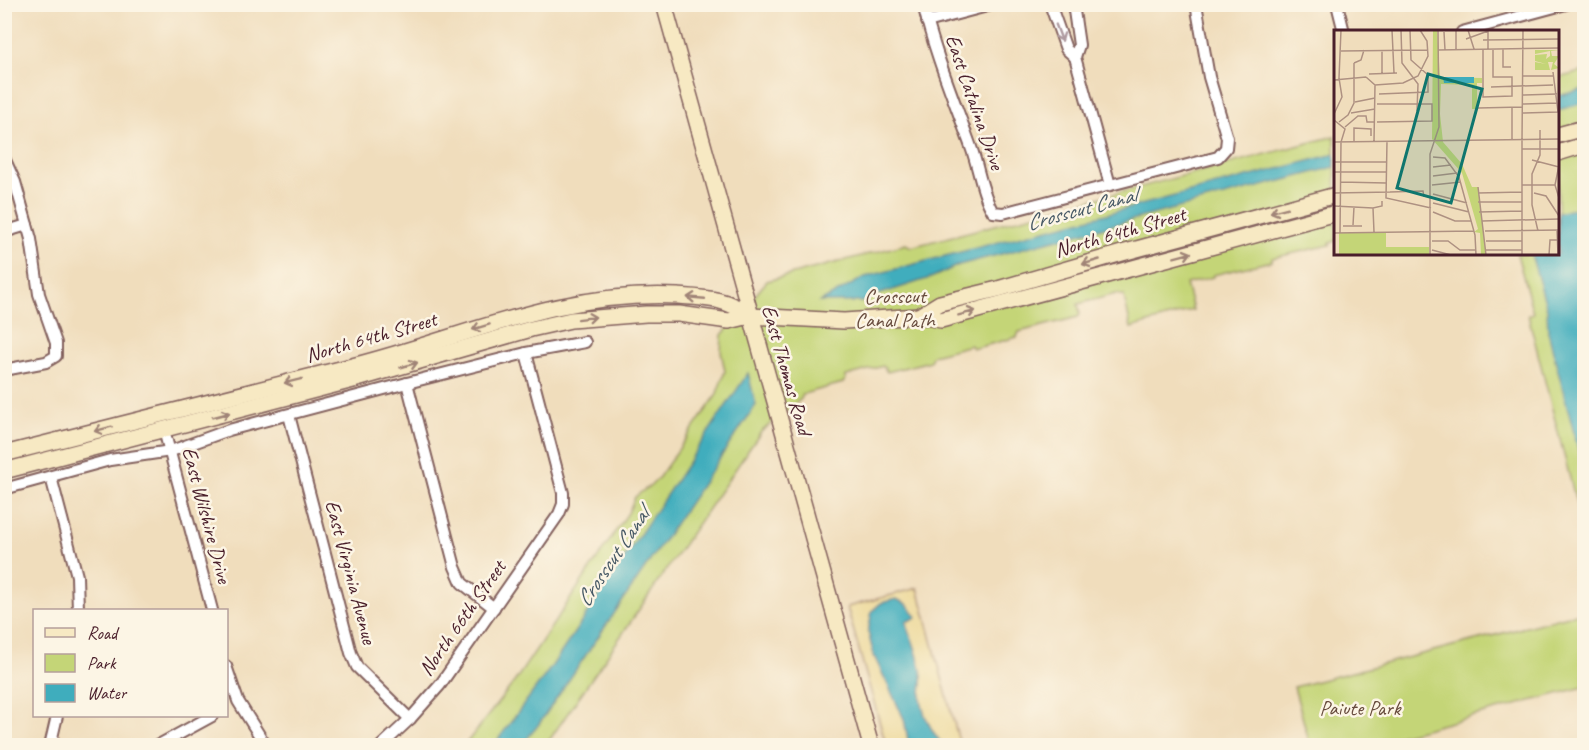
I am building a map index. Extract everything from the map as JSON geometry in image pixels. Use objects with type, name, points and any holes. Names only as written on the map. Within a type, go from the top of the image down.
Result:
[{"type":"main road","name":"East Thomas Road","points":[[664,4],[870,746]]},
{"type":"main road","points":[[1559,134],[1584,128]]},
{"type":"main road","points":[[1559,152],[1584,145]]},
{"type":"main road","name":"North 64th Street","points":[[919,316],[940,303],[1334,195]]},
{"type":"main road","name":"North 64th Street","points":[[4,471],[357,380],[540,327],[582,319],[646,314],[729,321],[750,316],[844,321],[919,316],[941,320],[1334,213]]},
{"type":"main road","name":"North 64th Street","points":[[4,454],[359,364],[537,311],[597,300],[667,296],[723,301],[736,306],[750,316]]},
{"type":"main road","points":[[537,311],[540,327]]},
{"type":"main road","points":[[159,414],[165,430]]},
{"type":"street","name":"East Catalina Drive","points":[[923,4],[937,56],[993,212],[1003,213],[1110,185]]},
{"type":"street","points":[[927,22],[995,4]]},
{"type":"street","points":[[1050,4],[1066,49],[1075,57],[1110,185],[1218,157],[1226,148],[1227,138],[1209,77],[1196,4]]},
{"type":"street","points":[[1072,4],[1079,45],[1075,57]]},
{"type":"street","points":[[1336,4],[1343,30]]},
{"type":"street","points":[[1469,30],[1566,4]]},
{"type":"street","points":[[4,158],[15,182],[27,225],[39,294],[56,343],[56,356],[46,362],[4,370]]},
{"type":"street","points":[[4,231],[27,225]]},
{"type":"street","points":[[4,489],[110,460],[171,452],[219,433],[407,383],[526,353],[585,342]]},
{"type":"street","name":"North 66th Street","points":[[381,746],[440,685],[559,514],[563,504],[563,494],[526,353]]},
{"type":"street","points":[[407,383],[455,567],[462,583],[494,608]]},
{"type":"street","name":"East Virginia Avenue","points":[[289,415],[351,653],[357,667],[410,718]]},
{"type":"street","name":"East Wilshire Drive","points":[[165,430],[212,609]]},
{"type":"street","points":[[51,477],[77,576],[78,609]]},
{"type":"street","points":[[228,672],[238,701],[266,746]]},
{"type":"street","points":[[228,706],[238,701]]},
{"type":"street","points":[[53,745],[57,717]]},
{"type":"street","points":[[157,746],[210,717]]},
{"type":"green space","points":[[1584,71],[1584,533],[1528,315],[1533,313],[1517,255],[1559,255],[1559,78]]},
{"type":"green space","name":"Crosscut Canal Path","points":[[1334,136],[1334,242],[1330,245],[1272,258],[1272,261],[1186,284],[1193,310],[1131,328],[1124,296],[1116,294],[1078,304],[1080,314],[1078,317],[1019,332],[1017,337],[976,348],[971,345],[933,355],[930,361],[887,372],[883,366],[846,376],[843,383],[803,394],[801,399],[761,432],[546,745],[464,746],[515,681],[628,513],[635,497],[657,480],[716,396],[725,371],[721,352],[722,335],[767,281],[906,244],[911,247]]},
{"type":"green space","name":"Paiute Park","points":[[1584,612],[1584,687],[1364,745],[1310,745],[1294,687]]},
{"type":"sand","points":[[918,588],[960,745],[886,745],[847,607]]},
{"type":"water","points":[[1584,89],[1584,103],[1559,110],[1559,96]]},
{"type":"water","points":[[1334,154],[1334,167],[959,265],[933,277],[871,297],[863,302],[820,302],[865,277]]},
{"type":"water","points":[[1584,206],[1584,472],[1548,332],[1547,309],[1531,255],[1559,255],[1559,213]]},
{"type":"water","points":[[748,373],[756,405],[539,724],[522,745],[494,745],[552,666]]},
{"type":"water","points":[[896,599],[907,604],[917,617],[906,622],[921,669],[921,702],[928,722],[943,745],[909,745],[904,719],[874,656],[868,632],[872,611],[881,603]]},
{"type":"water label","name":"Crosscut Canal","points":[[1081,208]]},
{"type":"water label","name":"Crosscut Canal","points":[[612,557]]}]
